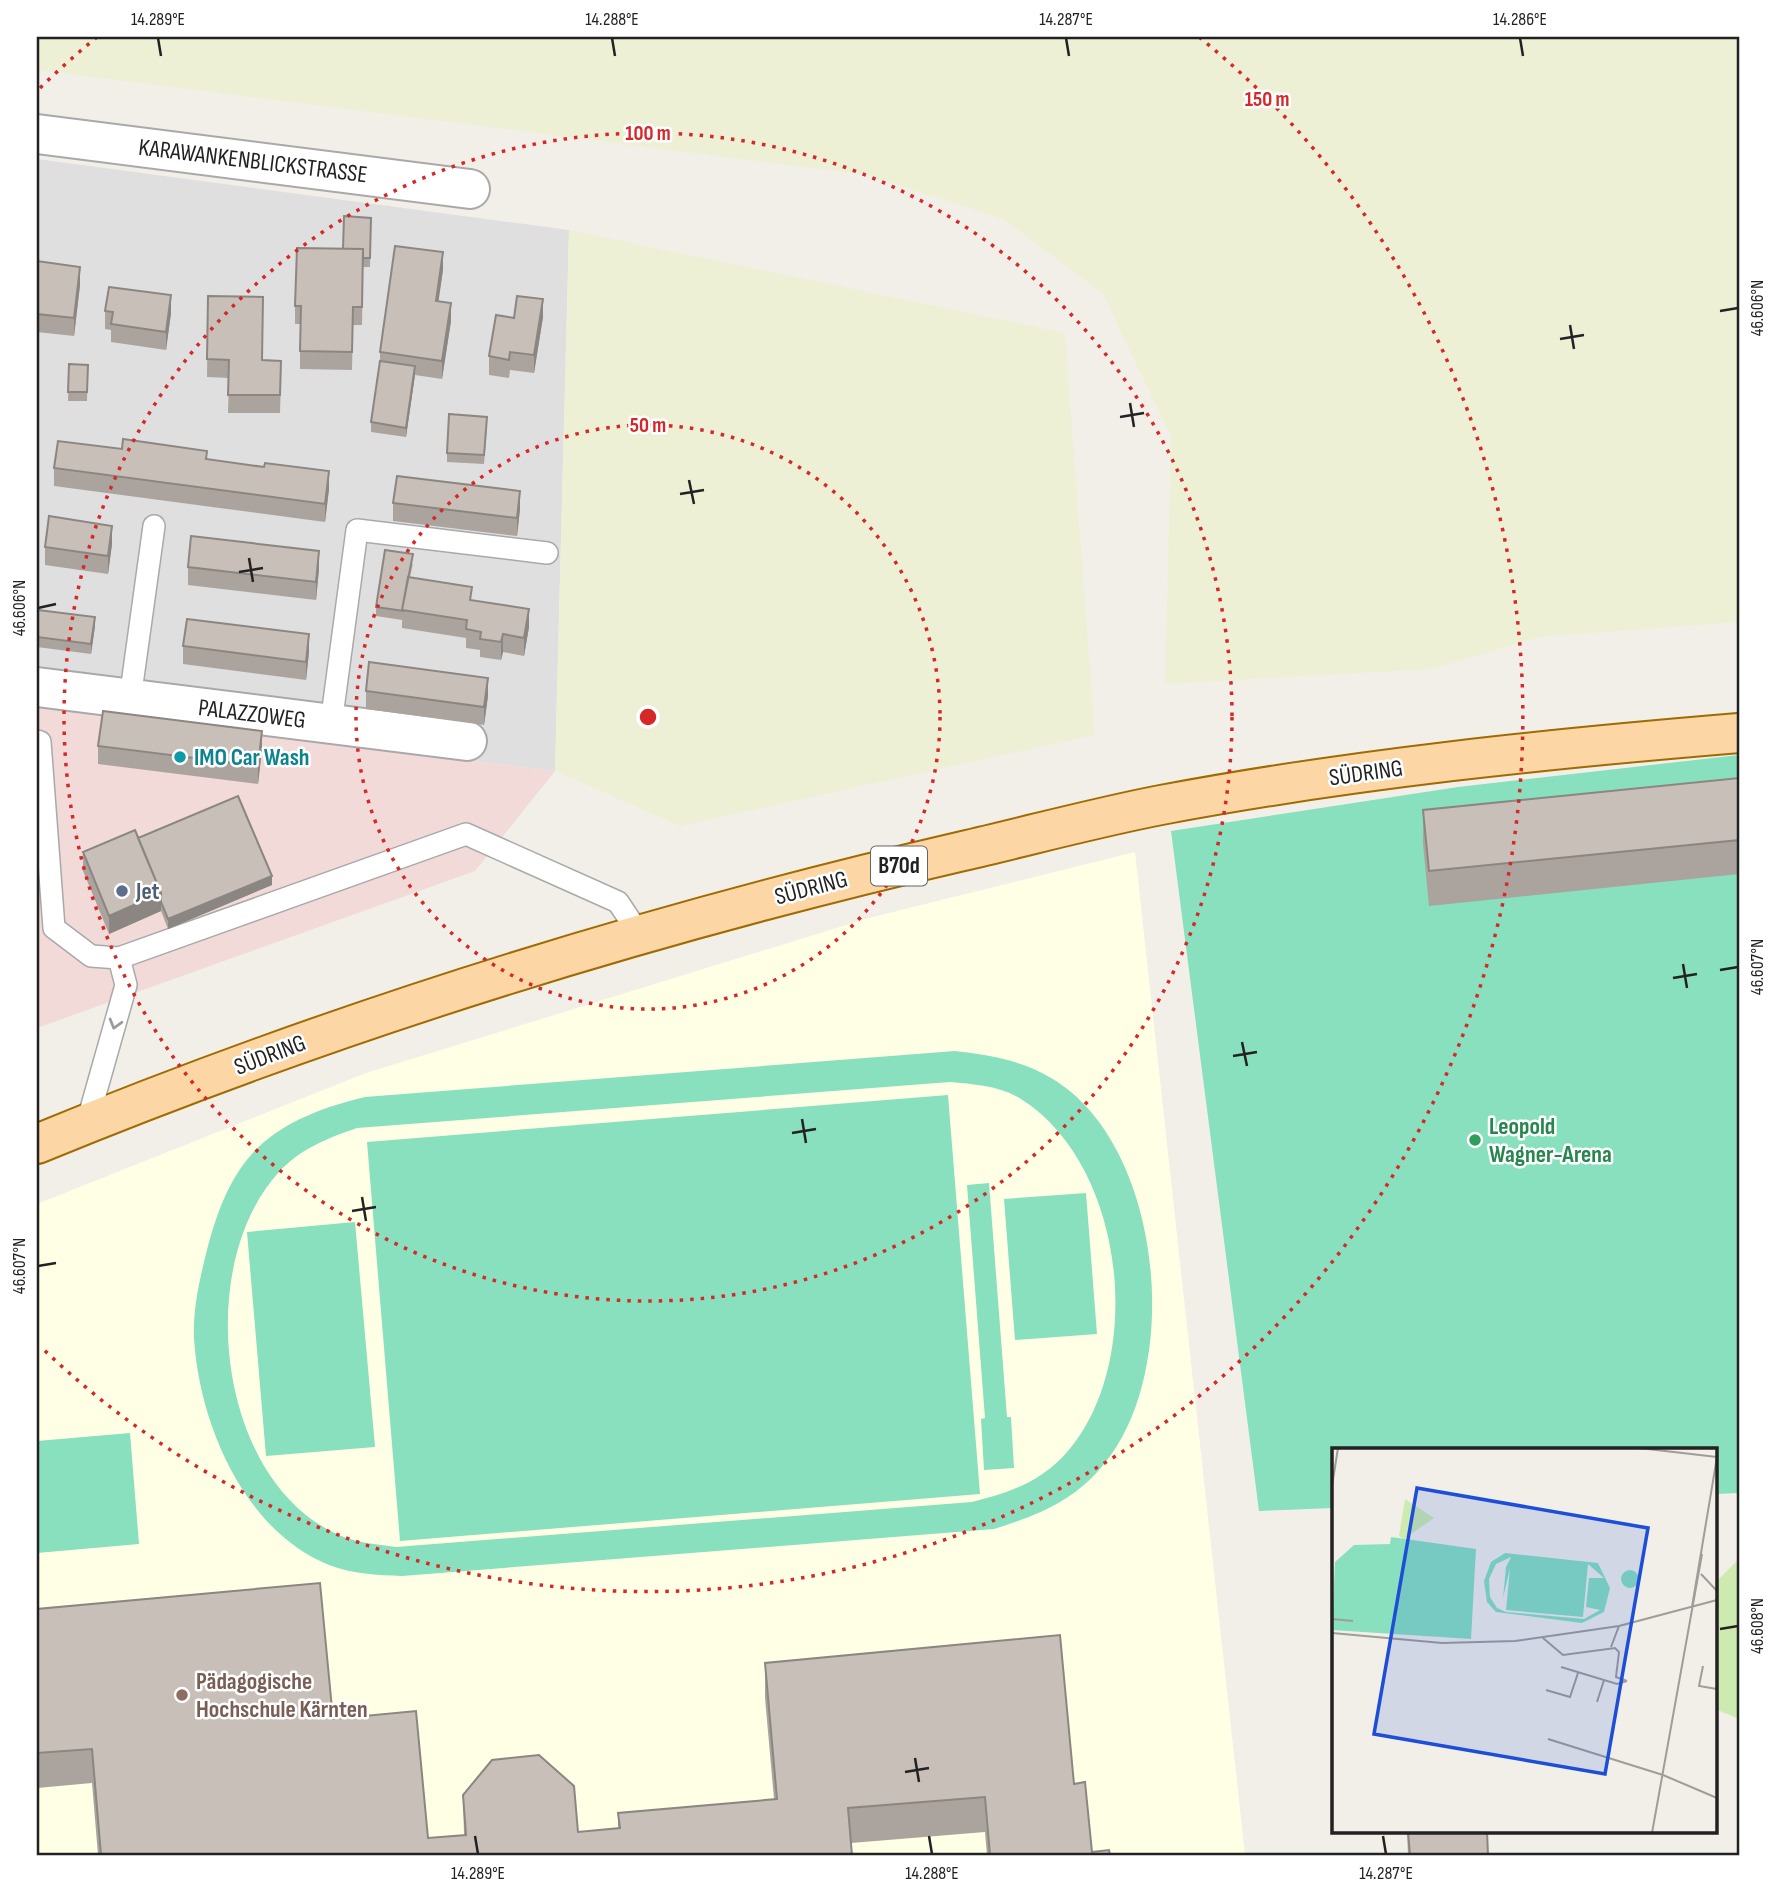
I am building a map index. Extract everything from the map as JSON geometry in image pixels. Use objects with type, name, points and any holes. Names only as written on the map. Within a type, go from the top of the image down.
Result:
[{"type":"main road","name":"SÜDRING","points":[[37,1144],[334,1030],[640,935],[841,879],[1159,805],[1386,769],[1601,744],[1739,733]]},
{"type":"street","name":"KARAWANKENBLICKSTRASSE","points":[[37,134],[470,190]]},
{"type":"street","name":"PALAZZOWEG","points":[[37,687],[467,741]]},
{"type":"lane","points":[[130,699],[154,526]]},
{"type":"lane","points":[[331,724],[357,530],[547,553]]},
{"type":"lane","points":[[37,741],[40,742],[54,928],[91,956],[119,958],[466,834],[618,902],[640,935]]},
{"type":"lane","points":[[87,1123],[126,985],[119,958]]},
{"type":"shaded area","points":[[37,37],[1739,37],[1739,622],[1539,637],[1432,669],[1165,684],[1171,437],[1103,294],[1003,219],[867,175],[37,70]]},
{"type":"shaded area","points":[[37,159],[569,230],[555,771],[37,707]]},
{"type":"shaded area","points":[[569,230],[1065,333],[1095,735],[680,826],[555,771]]},
{"type":"shaded area","points":[[37,707],[555,771],[475,871],[37,1028]]},
{"type":"shaded area","points":[[1135,852],[1245,1855],[37,1855],[37,1204],[366,1073],[869,918]]},
{"type":"green space","name":"Leopold Wagner-Arena","points":[[1739,755],[1739,1493],[1716,1494],[1716,1448],[1332,1448],[1332,1508],[1259,1511],[1171,831],[1458,787]]},
{"type":"green space","points":[[955,1051],[992,1057],[1040,1072],[1089,1110],[1119,1154],[1139,1207],[1150,1264],[1152,1323],[1144,1379],[1126,1429],[1099,1470],[1076,1491],[1051,1507],[994,1529],[402,1576],[356,1572],[329,1565],[299,1549],[273,1527],[250,1501],[232,1471],[216,1438],[205,1405],[198,1371],[194,1317],[201,1275],[215,1224],[226,1193],[252,1153],[275,1134],[299,1120],[324,1109],[365,1097]],"holes":[[[950,1082],[1005,1091],[1021,1099],[1056,1129],[1084,1169],[1103,1215],[1113,1266],[1115,1317],[1108,1367],[1093,1412],[1068,1451],[1036,1478],[1012,1490],[972,1502],[396,1547],[359,1542],[339,1535],[298,1508],[266,1469],[244,1421],[231,1368],[228,1314],[235,1260],[252,1212],[279,1172],[315,1145],[357,1128]]]},
{"type":"green space","points":[[948,1095],[980,1494],[400,1541],[367,1142]]},
{"type":"green space","points":[[989,1183],[1007,1417],[1011,1417],[1014,1468],[984,1470],[981,1419],[985,1418],[967,1185]]},
{"type":"green space","points":[[1086,1193],[1097,1334],[1015,1340],[1004,1199]]},
{"type":"green space","points":[[355,1222],[375,1447],[266,1456],[247,1232]]},
{"type":"green space","points":[[130,1433],[139,1544],[37,1553],[37,1441]]},
{"type":"green space","points":[[1739,1559],[1739,1719],[1716,1709],[1716,1582]]},
{"type":"building","points":[[344,216],[371,218],[370,258],[363,258],[363,249],[343,249]]},
{"type":"building","points":[[395,246],[443,252],[436,301],[451,303],[442,361],[380,352]]},
{"type":"building","points":[[297,248],[363,249],[362,307],[353,307],[352,352],[300,351],[301,306],[295,306]]},
{"type":"building","points":[[37,261],[80,267],[74,318],[37,314]]},
{"type":"building","points":[[109,287],[171,295],[166,332],[111,324],[113,312],[105,311]]},
{"type":"building","points":[[208,296],[263,297],[262,360],[281,361],[280,395],[228,395],[229,360],[207,359]]},
{"type":"building","points":[[517,296],[543,299],[534,355],[510,352],[509,360],[489,356],[496,315],[514,318]]},
{"type":"building","points":[[380,361],[415,366],[406,428],[371,422]]},
{"type":"building","points":[[69,364],[88,365],[87,392],[68,392]]},
{"type":"building","points":[[449,414],[487,417],[484,455],[447,453]]},
{"type":"building","points":[[123,439],[207,451],[206,459],[264,467],[265,463],[329,471],[325,504],[54,468],[58,441],[122,449]]},
{"type":"building","points":[[397,476],[520,491],[517,518],[393,503]]},
{"type":"building","points":[[49,516],[112,526],[108,556],[45,547]]},
{"type":"building","points":[[191,536],[319,551],[316,582],[188,567]]},
{"type":"building","points":[[385,550],[413,554],[402,610],[404,611],[376,607]]},
{"type":"building","points":[[408,577],[472,587],[470,600],[529,609],[524,638],[503,634],[501,642],[480,639],[481,632],[466,629],[467,620],[402,610]]},
{"type":"building","points":[[38,610],[95,617],[91,644],[37,637]]},
{"type":"building","points":[[187,619],[309,634],[306,662],[183,646]]},
{"type":"building","points":[[369,662],[488,678],[484,707],[366,691]]},
{"type":"building","points":[[103,711],[262,731],[258,766],[98,746]]},
{"type":"building","points":[[1739,778],[1739,840],[1429,871],[1423,810]]},
{"type":"building","points":[[238,796],[272,876],[168,919],[161,902],[161,893],[138,838]]},
{"type":"building","name":"Jet","points":[[135,830],[161,893],[109,916],[83,852]]},
{"type":"building","points":[[320,1583],[333,1719],[416,1711],[428,1838],[466,1835],[463,1795],[492,1760],[539,1755],[574,1786],[578,1832],[620,1828],[618,1813],[777,1799],[765,1663],[1060,1635],[1074,1784],[1085,1782],[1092,1852],[1109,1850],[1110,1855],[990,1855],[985,1797],[848,1808],[852,1855],[101,1855],[92,1749],[37,1753],[37,1609]]},
{"type":"building","points":[[1408,1832],[1487,1832],[1488,1855],[1410,1855]]},
{"type":"place","name":"IMO Car Wash","points":[[180,757]]},
{"type":"place","name":"Jet","points":[[122,891]]},
{"type":"place","name":"Leopold Wagner-Arena","points":[[1475,1140]]},
{"type":"place","name":"Pädagogische Hochschule Kärnten","points":[[182,1695]]}]
